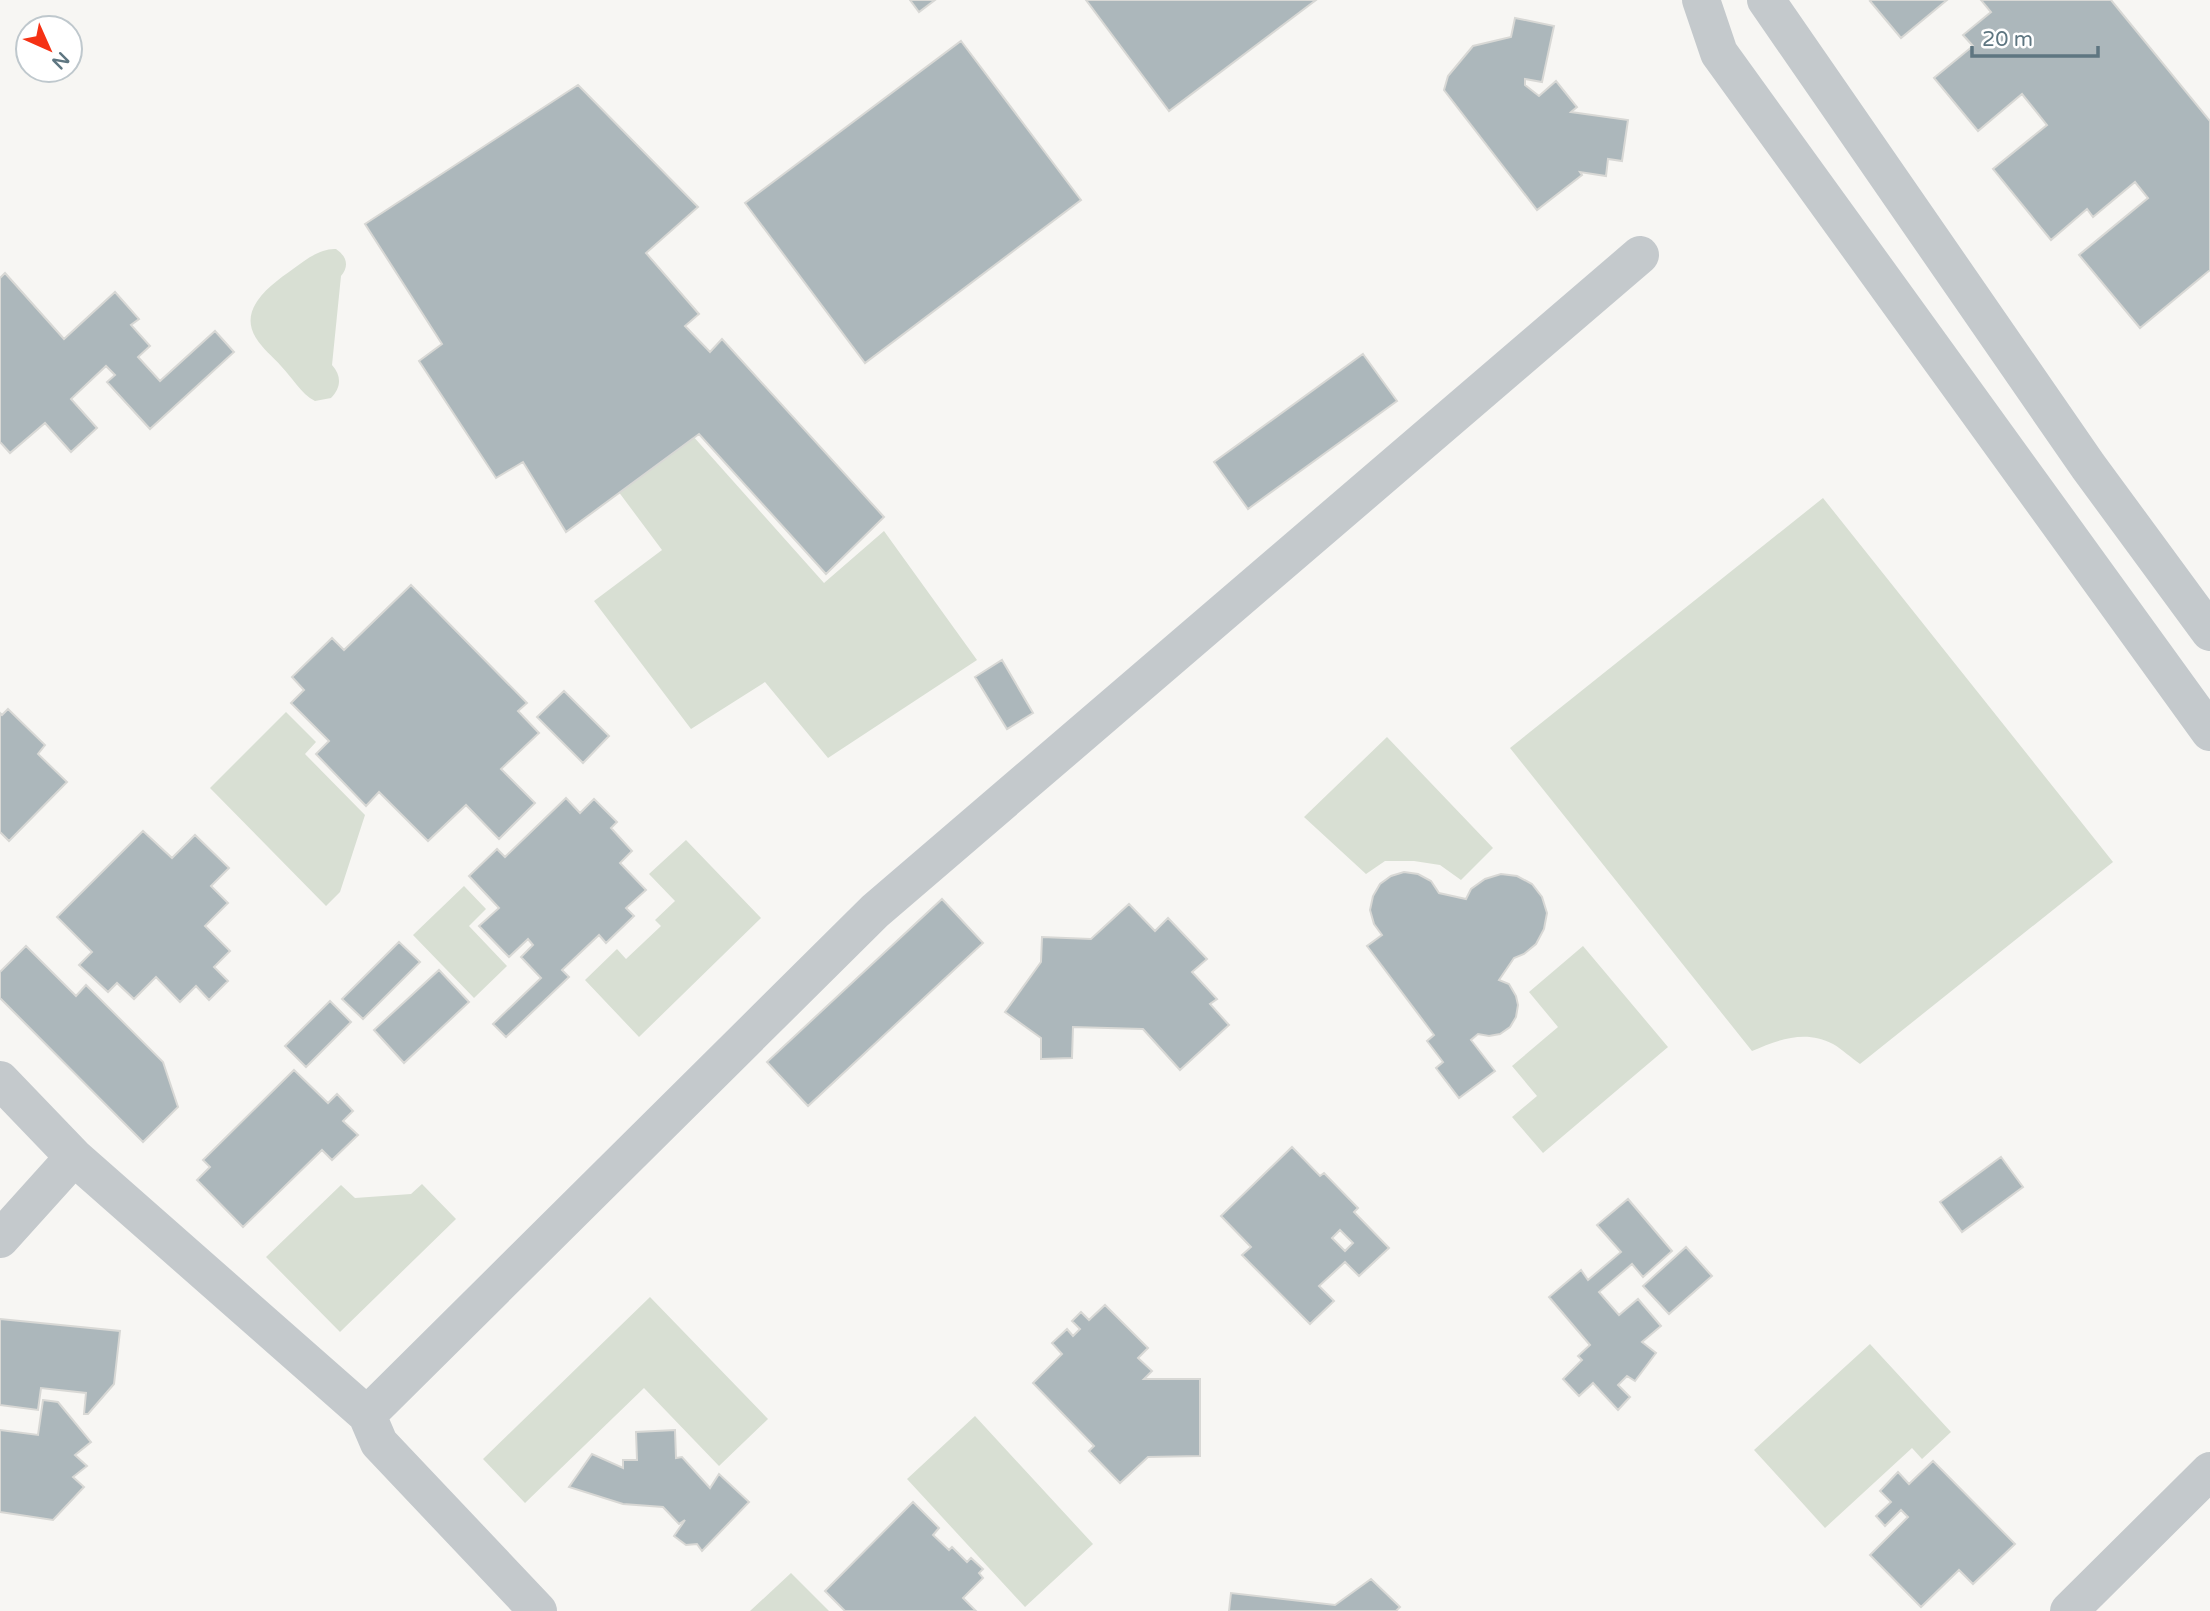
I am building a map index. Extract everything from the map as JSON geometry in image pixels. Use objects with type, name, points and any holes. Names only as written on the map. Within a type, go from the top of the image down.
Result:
[{"type":"street","points":[[1701,0],[1719,53],[2210,732]]},
{"type":"street","points":[[1766,0],[2088,466],[2210,632]]},
{"type":"street","points":[[367,1415],[875,911],[1640,255]]},
{"type":"street","points":[[0,1080],[74,1157],[367,1415],[379,1443],[538,1611]]},
{"type":"street","points":[[0,1239],[74,1157]]},
{"type":"street","points":[[2069,1611],[2210,1471]]},
{"type":"shaded area","points":[[336,249],[346,264],[341,276],[332,365],[339,382],[331,398],[315,401],[301,390],[258,342],[251,327],[251,317],[259,298],[276,282],[313,255]]},
{"type":"shaded area","points":[[692,435],[824,583],[884,531],[977,660],[828,758],[765,682],[691,729],[594,601],[662,550],[618,491]]},
{"type":"shaded area","points":[[1823,498],[2113,862],[1860,1064],[1833,1044],[1812,1037],[1782,1040],[1752,1051],[1510,748]]},
{"type":"shaded area","points":[[286,712],[316,742],[305,754],[365,815],[340,892],[326,906],[210,788]]},
{"type":"shaded area","points":[[1387,737],[1493,848],[1461,880],[1440,865],[1414,861],[1385,861],[1366,874],[1304,817]]},
{"type":"shaded area","points":[[686,840],[761,918],[639,1037],[585,980],[617,949],[626,959],[661,926],[655,920],[675,901],[649,874]]},
{"type":"shaded area","points":[[464,886],[486,909],[469,926],[507,966],[474,998],[413,935]]},
{"type":"shaded area","points":[[1583,946],[1668,1047],[1543,1153],[1512,1117],[1537,1096],[1512,1066],[1558,1027],[1529,992]]},
{"type":"shaded area","points":[[422,1184],[456,1219],[340,1332],[266,1257],[341,1185],[355,1198],[411,1194]]},
{"type":"shaded area","points":[[650,1297],[768,1419],[719,1466],[644,1388],[525,1503],[483,1459]]},
{"type":"shaded area","points":[[1870,1344],[1951,1432],[1922,1459],[1912,1448],[1825,1528],[1754,1450]]},
{"type":"shaded area","points":[[975,1416],[1093,1544],[1025,1607],[907,1479]]},
{"type":"shaded area","points":[[791,1573],[829,1611],[750,1611]]},
{"type":"building","points":[[910,0],[935,0],[919,12]]},
{"type":"building","points":[[1086,0],[1316,0],[1169,111]]},
{"type":"building","points":[[1947,0],[1901,38],[1870,1]]},
{"type":"building","points":[[1981,0],[2111,0],[2210,121],[2210,270],[2140,328],[2079,255],[2148,198],[2135,182],[2093,217],[2087,209],[2051,240],[1993,169],[2047,125],[2022,94],[1978,131],[1934,78],[1973,46],[1963,35],[1991,12]]},
{"type":"building","points":[[1515,18],[1554,26],[1542,82],[1525,79],[1525,85],[1539,96],[1556,81],[1577,107],[1571,112],[1628,120],[1622,161],[1608,159],[1606,176],[1580,172],[1582,175],[1537,210],[1444,90],[1448,76],[1473,46],[1511,37]]},
{"type":"building","points":[[961,41],[1081,200],[865,363],[745,203]]},
{"type":"building","points":[[578,85],[698,207],[646,253],[699,314],[685,326],[710,352],[722,339],[884,517],[826,574],[699,434],[566,532],[523,462],[496,478],[419,361],[442,344],[365,224]]},
{"type":"building","points":[[5,273],[64,339],[115,292],[139,319],[131,325],[150,346],[138,357],[160,381],[215,331],[234,352],[150,429],[107,382],[115,375],[106,366],[71,399],[97,428],[71,452],[45,423],[10,453],[0,442],[0,278]]},
{"type":"building","points":[[1363,354],[1397,401],[1248,509],[1214,462]]},
{"type":"building","points":[[411,585],[527,703],[518,711],[539,733],[501,769],[535,803],[499,839],[466,805],[428,841],[379,792],[366,806],[316,754],[329,741],[291,703],[304,690],[292,677],[332,638],[344,650]]},
{"type":"building","points":[[1002,660],[1033,713],[1007,729],[975,677]]},
{"type":"building","points":[[564,691],[609,736],[583,763],[537,717]]},
{"type":"building","points":[[8,709],[45,745],[38,754],[67,782],[9,841],[0,832],[0,713],[2,715]]},
{"type":"building","points":[[566,798],[580,813],[594,799],[617,822],[611,828],[632,851],[620,863],[646,890],[626,908],[634,916],[606,943],[599,935],[562,970],[569,977],[506,1037],[493,1024],[541,978],[521,957],[533,945],[528,939],[509,957],[479,926],[499,908],[469,876],[497,849],[505,857]]},
{"type":"building","points":[[143,831],[172,858],[195,835],[229,868],[211,886],[228,903],[205,926],[230,951],[214,967],[228,981],[209,1000],[196,986],[180,1002],[156,977],[134,999],[117,983],[108,992],[79,965],[92,952],[57,917]]},
{"type":"building","points":[[1404,872],[1418,874],[1431,881],[1439,893],[1466,899],[1471,889],[1485,879],[1501,874],[1517,876],[1532,884],[1542,897],[1547,913],[1544,929],[1536,944],[1514,958],[1499,980],[1509,984],[1516,996],[1516,1017],[1510,1027],[1500,1034],[1478,1034],[1471,1040],[1495,1071],[1459,1098],[1436,1068],[1443,1062],[1427,1041],[1434,1035],[1367,946],[1382,935],[1374,924],[1370,910],[1373,896],[1380,884],[1391,876]]},
{"type":"building","points":[[942,899],[983,943],[808,1106],[767,1062]]},
{"type":"building","points":[[1129,904],[1155,931],[1168,918],[1207,959],[1192,972],[1217,999],[1210,1004],[1229,1025],[1180,1070],[1143,1029],[1073,1027],[1072,1058],[1041,1059],[1041,1038],[1005,1012],[1041,962],[1042,937],[1091,939]]},
{"type":"building","points":[[399,942],[420,962],[363,1019],[342,999]]},
{"type":"building","points":[[26,946],[76,996],[86,985],[163,1062],[178,1107],[143,1142],[0,998],[0,972]]},
{"type":"building","points":[[439,970],[469,1002],[404,1063],[374,1030]]},
{"type":"building","points":[[330,1001],[351,1022],[306,1067],[285,1046]]},
{"type":"building","points":[[294,1070],[328,1103],[337,1094],[353,1111],[343,1121],[358,1135],[332,1160],[322,1150],[243,1227],[197,1180],[210,1167],[203,1160]]},
{"type":"building","points":[[1292,1147],[1320,1176],[1324,1173],[1358,1208],[1354,1212],[1389,1248],[1359,1276],[1345,1262],[1319,1286],[1334,1301],[1310,1324],[1242,1255],[1251,1247],[1221,1216]],"holes":[[[1340,1230],[1353,1243],[1345,1251],[1332,1238]]]},
{"type":"building","points":[[2001,1157],[2023,1187],[1962,1232],[1940,1202]]},
{"type":"building","points":[[1628,1199],[1672,1251],[1643,1277],[1632,1264],[1599,1292],[1619,1315],[1638,1299],[1661,1326],[1642,1342],[1656,1353],[1635,1381],[1627,1376],[1618,1385],[1630,1397],[1618,1410],[1593,1383],[1579,1396],[1563,1379],[1582,1360],[1578,1356],[1590,1345],[1549,1297],[1581,1270],[1588,1280],[1621,1252],[1597,1225]]},
{"type":"building","points":[[1686,1247],[1712,1276],[1669,1314],[1643,1286]]},
{"type":"building","points":[[1105,1305],[1148,1348],[1138,1358],[1152,1371],[1144,1379],[1200,1379],[1200,1456],[1148,1457],[1120,1483],[1089,1451],[1094,1446],[1033,1383],[1062,1354],[1052,1343],[1067,1329],[1073,1336],[1080,1329],[1072,1321],[1081,1312],[1089,1320]]},
{"type":"building","points":[[0,1319],[120,1331],[114,1384],[88,1414],[84,1414],[86,1393],[41,1388],[38,1410],[0,1405]]},
{"type":"building","points":[[43,1400],[58,1402],[91,1442],[75,1455],[87,1466],[73,1477],[84,1487],[53,1520],[0,1512],[0,1430],[38,1435]]},
{"type":"building","points":[[675,1430],[676,1458],[682,1457],[710,1488],[719,1474],[749,1502],[702,1551],[697,1544],[686,1545],[674,1536],[685,1520],[679,1524],[663,1507],[623,1504],[569,1487],[592,1454],[623,1468],[623,1460],[637,1460],[636,1432]]},
{"type":"building","points":[[1933,1461],[2015,1544],[1973,1584],[1959,1570],[1921,1607],[1870,1555],[1908,1517],[1901,1510],[1885,1526],[1876,1516],[1891,1502],[1880,1491],[1898,1472],[1909,1484]]},
{"type":"building","points":[[913,1502],[939,1528],[933,1535],[949,1550],[952,1547],[967,1562],[971,1558],[983,1569],[979,1573],[983,1578],[963,1598],[976,1611],[845,1611],[825,1591]]},
{"type":"building","points":[[1371,1579],[1400,1607],[1396,1611],[1229,1611],[1231,1593],[1335,1605]]}]
